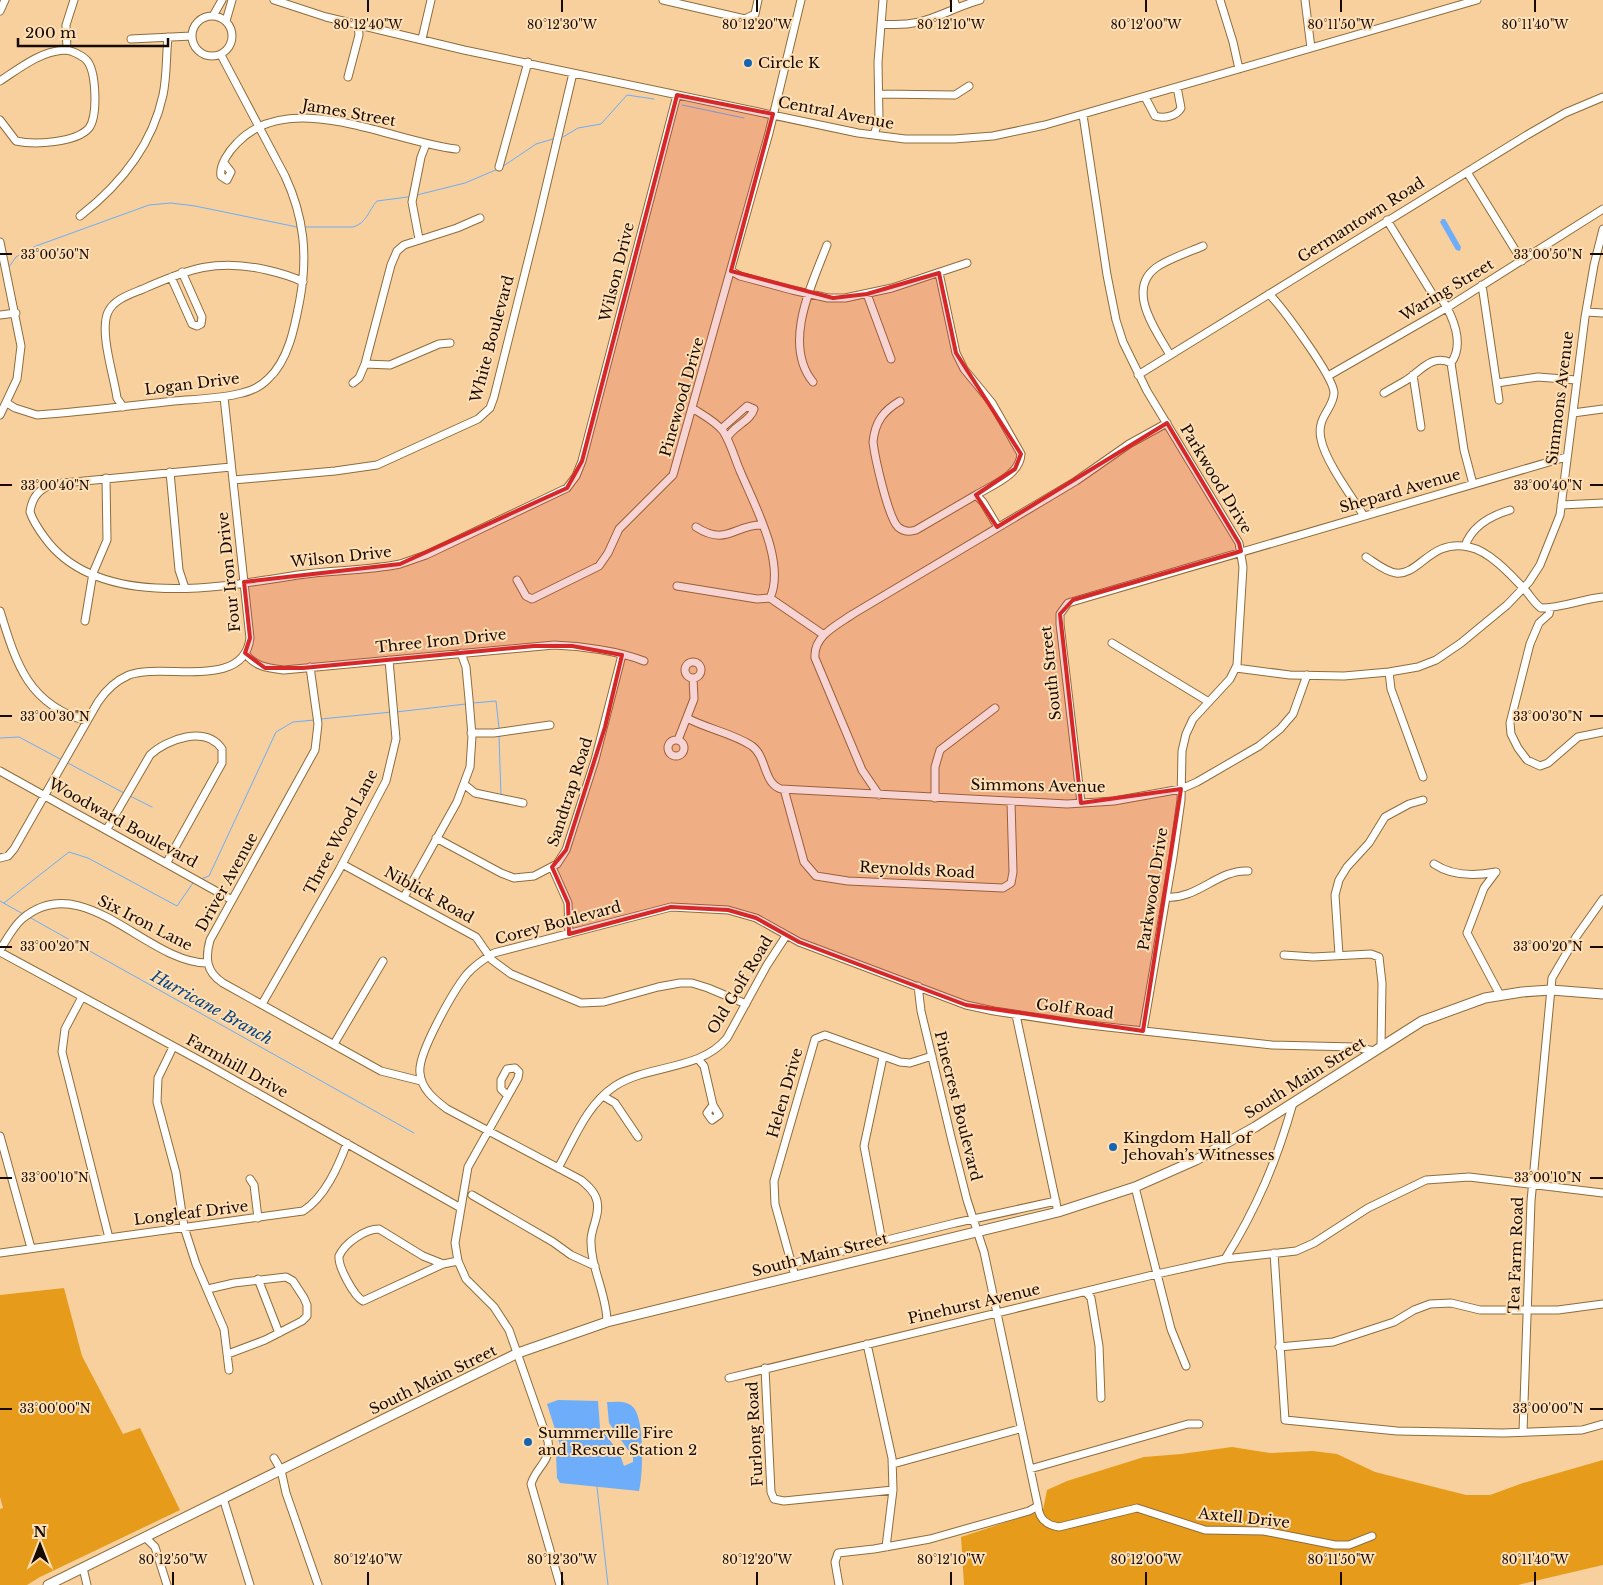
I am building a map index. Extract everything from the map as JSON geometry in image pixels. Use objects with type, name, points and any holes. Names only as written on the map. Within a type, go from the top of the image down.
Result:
[{"type":"main road","name":"South Main Street","points":[[48,1585],[518,1353],[607,1322],[1058,1212],[1136,1187],[1196,1160],[1293,1103],[1422,1021],[1469,1003],[1500,995],[1551,990],[1603,994]]},
{"type":"street","points":[[0,11],[5,0]]},
{"type":"street","points":[[66,50],[66,25],[74,0]]},
{"type":"street","points":[[213,16],[222,0]]},
{"type":"street","points":[[226,21],[232,0]]},
{"type":"street","name":"Central Avenue","points":[[274,0],[358,24],[573,73],[874,136],[916,140],[987,137],[1045,125],[1477,0]]},
{"type":"street","points":[[422,39],[431,0]]},
{"type":"street","points":[[663,0],[745,19],[755,14],[758,0]]},
{"type":"street","name":"Pinewood Drive","points":[[517,580],[526,596],[532,600],[599,566],[608,553],[619,530],[673,475],[773,114],[800,0]]},
{"type":"street","points":[[874,136],[878,123],[883,0]]},
{"type":"street","points":[[881,24],[918,24],[934,20],[955,4],[980,0]]},
{"type":"street","points":[[1220,0],[1233,42],[1238,70]]},
{"type":"street","points":[[1305,0],[1311,48]]},
{"type":"street","points":[[213,16],[226,21],[232,30],[232,41],[227,50],[221,55],[213,57],[202,54],[194,46],[192,36],[194,27],[200,20],[213,16]]},
{"type":"street","points":[[348,77],[359,35],[358,24]]},
{"type":"street","points":[[130,39],[192,36]]},
{"type":"street","points":[[80,216],[102,199],[119,182],[143,146],[162,96],[168,37]]},
{"type":"street","points":[[0,81],[40,55],[66,50],[84,58],[90,67],[95,111],[89,128],[75,138],[21,142],[13,138],[0,120]]},
{"type":"street","name":"Logan Drive","points":[[7,403],[15,408],[37,415],[224,397],[255,388],[265,382],[278,368],[288,345],[303,282],[304,248],[298,208],[285,176],[221,55]]},
{"type":"street","points":[[500,166],[528,62]]},
{"type":"street","name":"White Boulevard","points":[[233,480],[377,465],[478,419],[487,412],[494,397],[573,73]]},
{"type":"street","points":[[879,94],[955,95],[969,86]]},
{"type":"street","points":[[1144,97],[1155,116],[1162,118],[1177,114],[1181,108],[1177,87]]},
{"type":"street","name":"Wilson Drive","points":[[231,467],[106,478],[48,486],[40,490],[31,502],[31,516],[49,545],[68,561],[93,573],[140,588],[185,588],[390,566],[408,562],[545,500],[572,483],[587,443],[677,95]]},
{"type":"street","name":"Germantown Road","points":[[1138,375],[1387,220],[1560,116],[1603,97]]},
{"type":"street","name":"Parkwood Drive","points":[[1083,115],[1114,309],[1121,336],[1138,375],[1236,536],[1241,550],[1243,567],[1236,668],[1193,719],[1186,734],[1182,751],[1181,789],[1167,897],[1143,1031]]},
{"type":"street","name":"James Street","points":[[224,163],[241,139],[260,128],[288,118],[310,118],[391,132],[426,144],[456,149]]},
{"type":"street","points":[[419,239],[412,202],[421,157],[426,144]]},
{"type":"street","points":[[1467,172],[1522,261]]},
{"type":"street","name":"Waring Street","points":[[1328,376],[1448,307],[1603,209]]},
{"type":"street","points":[[352,383],[360,378],[393,260],[401,248],[419,239],[457,228],[480,218]]},
{"type":"street","points":[[1387,220],[1433,296],[1441,298],[1448,307],[1458,345],[1456,356],[1451,363],[1462,440],[1472,484]]},
{"type":"street","name":"Simmons Avenue","points":[[687,718],[752,746],[760,758],[770,781],[776,787],[784,789],[1012,802],[1082,803],[1114,801],[1181,789],[1197,782],[1259,746],[1280,730],[1293,714],[1307,675],[1344,676],[1389,672],[1418,667],[1444,655],[1524,589],[1540,565],[1559,518],[1586,312],[1594,260],[1603,229]]},
{"type":"street","points":[[0,242],[16,313],[21,360],[17,379],[0,415]]},
{"type":"street","points":[[813,382],[802,363],[799,344],[800,327],[816,269],[827,245]]},
{"type":"street","points":[[1170,355],[1147,314],[1143,299],[1144,284],[1154,269],[1203,246]]},
{"type":"street","points":[[731,270],[740,276],[810,294],[834,298],[867,294],[966,263]]},
{"type":"street","points":[[123,407],[117,398],[106,335],[109,310],[115,303],[128,295],[171,276],[204,266],[244,265],[290,276],[303,282]]},
{"type":"street","points":[[171,276],[192,324],[197,326],[201,324],[202,316],[182,272]]},
{"type":"street","points":[[900,402],[891,407],[879,419],[874,430],[873,442],[890,512],[898,527],[907,532],[916,530],[976,495],[1015,469],[1020,462],[1021,454],[992,403],[964,369],[956,353],[939,272]]},
{"type":"street","points":[[1482,285],[1499,400]]},
{"type":"street","points":[[867,294],[891,359]]},
{"type":"street","points":[[1270,294],[1291,318],[1328,376],[1334,391],[1320,425],[1321,442],[1364,516]]},
{"type":"street","points":[[1586,312],[1603,313]]},
{"type":"street","points":[[0,315],[16,313]]},
{"type":"street","points":[[365,364],[390,365],[439,344],[450,343]]},
{"type":"street","points":[[1384,393],[1410,378],[1430,362],[1444,360],[1451,363]]},
{"type":"street","points":[[1497,383],[1538,376],[1576,380]]},
{"type":"street","points":[[1410,378],[1421,427]]},
{"type":"street","name":"Four Iron Drive","points":[[0,858],[6,858],[11,853],[105,691],[129,675],[154,672],[210,672],[233,664],[245,653],[250,638],[224,397]]},
{"type":"street","points":[[721,429],[745,407],[751,406],[754,409],[752,414],[734,429],[727,438]]},
{"type":"street","points":[[692,408],[721,429],[727,438],[770,548],[774,569],[773,591],[770,598]]},
{"type":"street","points":[[1573,413],[1603,409]]},
{"type":"street","points":[[879,795],[862,770],[815,658],[815,648],[824,635],[853,614],[1076,480],[1128,444],[1167,423]]},
{"type":"street","name":"Shepard Avenue","points":[[1241,550],[1566,457]]},
{"type":"street","points":[[170,472],[179,570],[185,588]]},
{"type":"street","points":[[85,621],[93,573],[107,540],[106,478]]},
{"type":"street","points":[[976,495],[983,502],[998,527]]},
{"type":"street","points":[[1561,505],[1603,503]]},
{"type":"street","points":[[1465,546],[1473,530],[1495,514],[1510,510]]},
{"type":"street","points":[[696,527],[715,535],[727,535],[755,525],[762,525]]},
{"type":"street","points":[[1366,557],[1395,574],[1412,570],[1424,558],[1443,548],[1465,546],[1485,554],[1524,589],[1538,607],[1550,609],[1603,597]]},
{"type":"street","name":"South Street","points":[[1082,803],[1070,725],[1060,614],[1068,603],[1074,600],[1216,560],[1241,550]]},
{"type":"street","points":[[677,586],[757,599],[770,598],[824,635]]},
{"type":"street","points":[[1550,609],[1540,623],[1530,644],[1510,723],[1512,739],[1527,760],[1540,766],[1548,763],[1582,735],[1603,732]]},
{"type":"street","points":[[0,611],[17,664],[25,678],[48,701],[74,717],[87,721]]},
{"type":"street","points":[[1112,642],[1209,702]]},
{"type":"street","name":"Three Iron Drive","points":[[245,653],[252,661],[265,668],[284,670],[554,645],[622,655],[644,661]]},
{"type":"street","points":[[404,897],[465,785],[471,761],[466,667],[461,653]]},
{"type":"street","name":"Sandtrap Road","points":[[436,838],[500,873],[514,878],[534,876],[552,867],[564,855],[577,818],[605,727],[622,655]]},
{"type":"street","name":"Three Wood Lane","points":[[262,1004],[342,864],[379,794],[394,753],[396,721],[389,660]]},
{"type":"street","name":"Driver Avenue","points":[[207,963],[210,940],[314,750],[318,724],[310,667]]},
{"type":"street","points":[[1236,668],[1290,675],[1307,675]]},
{"type":"street","points":[[1389,672],[1391,689],[1423,777]]},
{"type":"street","points":[[678,740],[694,700],[693,678]]},
{"type":"street","points":[[935,798],[935,767],[940,750],[995,708]]},
{"type":"street","points":[[471,733],[494,733],[550,725]]},
{"type":"street","points":[[107,829],[150,755],[155,750],[171,740],[204,736],[213,739],[222,748],[222,763],[167,862]]},
{"type":"street","name":"Woodward Boulevard","points":[[0,770],[232,900]]},
{"type":"street","points":[[465,785],[475,793],[523,803]]},
{"type":"street","name":"Reynolds Road","points":[[784,789],[804,862],[811,872],[822,878],[1003,888],[1011,883],[1012,802]]},
{"type":"street","points":[[1339,955],[1335,896],[1341,876],[1369,843],[1385,817],[1409,804],[1423,800]]},
{"type":"street","name":"Niblick Road","points":[[342,864],[476,937],[485,947],[488,956],[511,974],[581,1003],[604,1002],[680,983],[708,988],[746,1004]]},
{"type":"street","points":[[1434,864],[1450,872],[1475,874],[1496,872],[1484,888],[1467,933],[1500,995]]},
{"type":"street","points":[[552,867],[568,903],[570,934]]},
{"type":"street","points":[[1167,897],[1183,896],[1214,880],[1248,871]]},
{"type":"street","name":"Tea Farm Road","points":[[1524,1432],[1532,1186],[1551,990],[1554,971],[1603,899]]},
{"type":"street","name":"Six Iron Lane","points":[[0,951],[21,920],[31,913],[48,906],[66,904],[96,912],[188,962],[207,963]]},
{"type":"street","name":"Corey Boulevard","points":[[421,1080],[420,1060],[428,1041],[460,984],[478,964],[488,956],[500,951],[671,907],[697,907],[742,913],[756,918],[786,936]]},
{"type":"street","name":"Golf Road","points":[[786,936],[966,1005],[1016,1015],[1272,1045],[1377,1049]]},
{"type":"street","name":"Old Golf Road","points":[[558,1168],[586,1115],[615,1086],[628,1079],[698,1059],[723,1043],[767,965],[786,936]]},
{"type":"street","name":"Farmhill Drive","points":[[0,951],[459,1207]]},
{"type":"street","points":[[1284,955],[1304,957],[1371,954],[1381,959],[1382,983],[1377,1049]]},
{"type":"street","points":[[334,1044],[383,961]]},
{"type":"street","points":[[207,963],[210,971],[217,979],[381,1071],[421,1080],[437,1102],[586,1184],[597,1199],[597,1216],[591,1239],[595,1266],[607,1310],[607,1322]]},
{"type":"street","name":"Pinecrest Boulevard","points":[[918,986],[920,1005],[932,1056],[996,1313],[1019,1429],[1038,1506]]},
{"type":"street","points":[[82,997],[65,1029],[62,1052],[109,1238]]},
{"type":"street","points":[[1016,1015],[1058,1212]]},
{"type":"street","name":"Helen Drive","points":[[794,1276],[775,1204],[774,1181],[815,1039],[826,1035],[883,1057],[910,1063],[932,1056]]},
{"type":"street","points":[[173,1047],[160,1073],[157,1096],[176,1173],[184,1227],[196,1264],[224,1329],[229,1370]]},
{"type":"street","points":[[882,1241],[864,1146],[883,1057]]},
{"type":"street","points":[[698,1059],[704,1066],[713,1105]]},
{"type":"street","points":[[507,1095],[468,1166],[459,1207],[455,1243],[458,1261],[469,1282],[498,1312],[518,1353],[548,1441],[547,1459],[535,1474],[532,1490],[560,1585]]},
{"type":"street","points":[[603,1096],[616,1103],[638,1137]]},
{"type":"street","points":[[1225,1259],[1243,1230],[1268,1181],[1293,1103]]},
{"type":"street","points":[[0,1136],[31,1248]]},
{"type":"street","name":"Longleaf Drive","points":[[0,1252],[296,1213],[312,1205],[332,1176],[347,1143]]},
{"type":"street","name":"Pinehurst Avenue","points":[[729,1378],[1157,1274],[1225,1259],[1296,1251],[1308,1246],[1368,1208],[1426,1180],[1469,1177],[1603,1193]]},
{"type":"street","points":[[250,1179],[254,1186],[258,1218]]},
{"type":"street","points":[[1136,1187],[1171,1328],[1186,1366]]},
{"type":"street","points":[[472,1195],[553,1242],[571,1255],[595,1266]]},
{"type":"street","points":[[791,1264],[972,1219],[1056,1201]]},
{"type":"street","points":[[443,1264],[423,1256],[376,1229],[369,1230],[343,1249],[339,1259],[355,1294],[363,1301],[443,1264],[458,1261]]},
{"type":"street","points":[[1274,1253],[1285,1420],[1397,1431],[1524,1432],[1582,1430],[1603,1424]]},
{"type":"street","points":[[208,1289],[282,1276],[289,1278],[300,1290],[307,1305],[308,1312],[305,1318],[279,1333],[228,1354]]},
{"type":"street","points":[[258,1279],[279,1333]]},
{"type":"street","points":[[1086,1292],[1090,1298],[1098,1346],[1101,1398]]},
{"type":"street","points":[[1279,1347],[1333,1342],[1394,1322],[1414,1310],[1430,1304],[1451,1304],[1480,1310],[1527,1308],[1558,1310],[1603,1304]]},
{"type":"street","points":[[867,1344],[893,1464],[893,1490],[886,1547]]},
{"type":"street","name":"Furlong Road","points":[[765,1368],[768,1439],[774,1499],[784,1501],[893,1490]]},
{"type":"street","points":[[1030,1470],[1188,1424],[1199,1424]]},
{"type":"street","points":[[893,1464],[1019,1429]]},
{"type":"street","points":[[274,1458],[281,1470],[286,1493],[318,1585]]},
{"type":"street","points":[[223,1498],[250,1585]]},
{"type":"street","points":[[839,1585],[835,1562],[838,1553],[930,1539],[1029,1511],[1038,1506]]},
{"type":"street","name":"Axtell Drive","points":[[1038,1506],[1042,1519],[1048,1524],[1059,1527],[1137,1508],[1205,1530],[1264,1532],[1349,1546],[1372,1536]]},
{"type":"street","points":[[145,1537],[155,1547],[167,1585]]},
{"type":"street","points":[[83,1568],[87,1585]]},
{"type":"highlighted area","points":[[677,95],[773,114],[731,271],[833,298],[867,294],[939,273],[956,353],[1021,454],[1015,469],[976,495],[997,527],[1167,423],[1239,543],[1241,551],[1073,600],[1060,614],[1081,803],[1181,789],[1143,1031],[966,1005],[799,942],[756,918],[728,910],[671,907],[569,934],[568,903],[552,867],[566,850],[605,727],[622,655],[572,646],[534,646],[303,668],[265,668],[245,653],[250,638],[244,582],[400,564],[567,488],[582,461]]},
{"type":"shaded area","points":[[64,1288],[82,1356],[123,1434],[140,1428],[180,1510],[27,1585],[0,1585],[0,1509],[3,1508],[0,1497],[0,1295]]},
{"type":"shaded area","points":[[1232,1447],[1270,1453],[1313,1451],[1337,1454],[1375,1472],[1466,1495],[1490,1495],[1523,1483],[1603,1460],[1603,1565],[1518,1585],[964,1585],[961,1537],[1043,1510],[1047,1490],[1067,1481],[1144,1457]]},
{"type":"water","points":[[1442,219],[1445,219],[1461,247],[1460,251],[1456,250],[1440,222]]},
{"type":"water","points":[[558,1400],[598,1401],[600,1428],[619,1452],[624,1466],[633,1462],[633,1457],[609,1423],[607,1402],[624,1402],[633,1407],[640,1423],[642,1448],[639,1491],[560,1483],[557,1478],[556,1453],[561,1448],[547,1404]]},
{"type":"waterway","points":[[563,137],[578,128],[601,124],[627,95],[654,99]]},
{"type":"waterway","points":[[682,105],[744,118]]},
{"type":"waterway","points":[[502,167],[536,144],[553,139]]},
{"type":"waterway","points":[[417,195],[465,183],[498,169]]},
{"type":"waterway","points":[[306,227],[353,227],[364,220],[377,201],[408,197]]},
{"type":"waterway","points":[[9,267],[16,257],[36,246],[149,205],[171,203],[195,206],[297,227]]},
{"type":"waterway","points":[[473,703],[496,701],[499,728]]},
{"type":"waterway","points":[[396,712],[466,704]]},
{"type":"waterway","points":[[321,719],[392,712]]},
{"type":"waterway","points":[[201,879],[209,876],[276,732],[293,722],[315,720]]},
{"type":"waterway","points":[[499,735],[501,796]]},
{"type":"waterway","points":[[0,738],[19,737],[62,760]]},
{"type":"waterway","points":[[66,762],[124,793]]},
{"type":"waterway","points":[[130,796],[152,807]]},
{"type":"waterway","points":[[4,903],[69,852],[88,858],[177,906],[193,883]]},
{"type":"waterway","name":"Hurricane Branch","points":[[0,901],[23,914]]},
{"type":"waterway","name":"Hurricane Branch","points":[[29,917],[414,1133]]},
{"type":"waterway","points":[[597,1487],[608,1585]]},
{"type":"place","name":"Circle K","points":[[748,63]]},
{"type":"place","name":"Kingdom Hall of Jehovah’s Witnesses","points":[[1113,1147]]},
{"type":"place","name":"Summerville Fire and Rescue Station 2","points":[[528,1442]]}]
